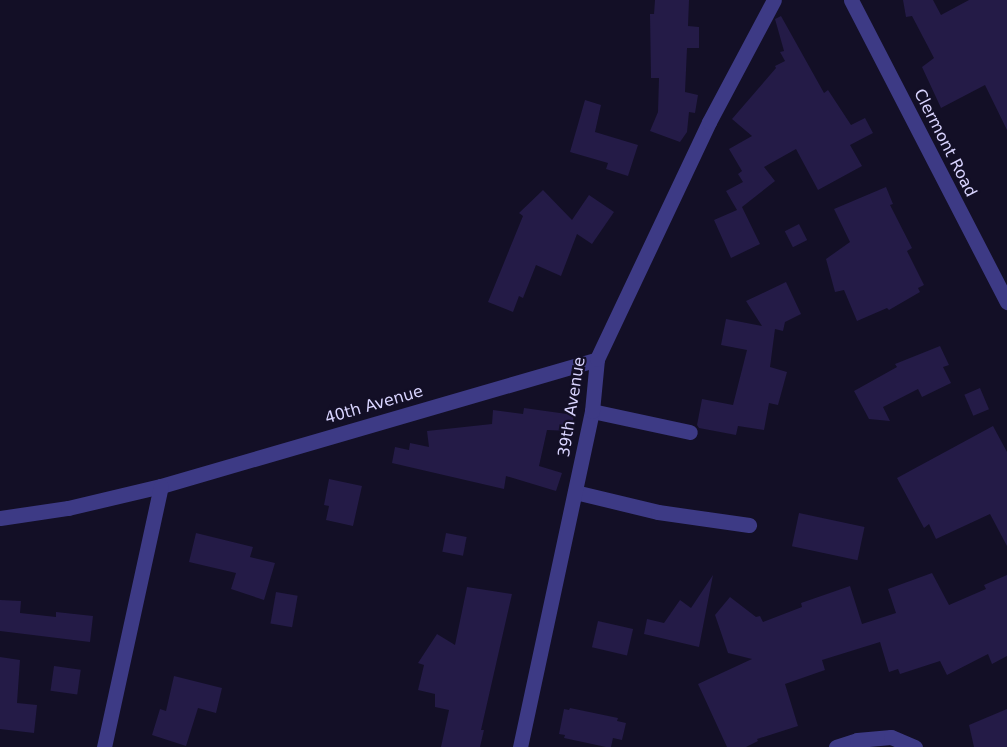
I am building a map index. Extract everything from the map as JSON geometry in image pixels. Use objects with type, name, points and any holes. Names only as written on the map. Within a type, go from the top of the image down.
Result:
[{"type":"street","name":"39th Avenue","points":[[520,747],[592,411],[597,359],[709,122],[774,0]]},
{"type":"street","name":"Clermont Road","points":[[850,0],[1007,302]]},
{"type":"street","name":"40th Avenue","points":[[0,518],[68,508],[161,486],[597,359]]},
{"type":"street","points":[[592,411],[690,432]]},
{"type":"street","points":[[105,747],[161,486]]},
{"type":"street","points":[[575,492],[658,512],[749,525]]},
{"type":"street","points":[[837,747],[857,740],[891,737],[915,747]]},
{"type":"building","points":[[655,0],[689,0],[688,26],[699,27],[699,48],[687,48],[685,92],[698,95],[695,113],[689,112],[687,132],[680,142],[650,131],[658,112],[659,78],[651,78],[650,14],[654,14]]},
{"type":"building","points":[[903,0],[933,0],[941,15],[969,0],[1007,0],[1007,130],[985,85],[941,108],[922,67],[934,58],[912,16],[906,17]]},
{"type":"building","points":[[781,16],[824,93],[828,90],[851,125],[865,118],[873,133],[850,145],[862,166],[818,190],[796,149],[764,167],[775,181],[742,207],[760,244],[731,258],[714,220],[737,210],[726,191],[743,182],[738,174],[742,171],[729,149],[752,136],[732,119],[776,68],[775,66],[785,61],[780,52],[784,51],[775,19]]},
{"type":"building","points":[[585,100],[601,105],[595,132],[638,145],[628,176],[606,169],[608,163],[570,152]]},
{"type":"building","points":[[886,187],[893,204],[890,205],[912,248],[907,251],[924,285],[918,288],[920,292],[889,310],[887,308],[857,321],[844,290],[835,292],[826,259],[850,242],[834,209]]},
{"type":"building","points":[[543,190],[572,220],[589,195],[614,212],[592,244],[577,234],[561,276],[536,265],[523,298],[519,296],[513,312],[488,302],[523,216],[519,213]]},
{"type":"building","points":[[799,224],[807,240],[793,247],[785,231]]},
{"type":"building","points":[[786,282],[801,314],[785,322],[783,331],[775,329],[770,367],[787,372],[778,405],[769,403],[764,430],[738,426],[736,435],[699,428],[697,425],[702,399],[733,405],[747,350],[721,345],[726,319],[762,326],[746,301]]},
{"type":"building","points":[[940,346],[949,365],[943,367],[951,383],[922,397],[918,389],[883,407],[890,421],[869,419],[854,391],[897,367],[895,364]]},
{"type":"building","points":[[980,388],[989,409],[973,416],[964,395]]},
{"type":"building","points":[[524,408],[574,415],[571,431],[547,430],[539,466],[562,473],[556,491],[506,476],[504,489],[392,463],[395,447],[409,450],[410,443],[429,447],[427,431],[492,424],[493,410],[523,414]]},
{"type":"building","points":[[993,426],[1007,452],[1007,546],[990,514],[936,539],[929,524],[924,528],[897,478]]},
{"type":"building","points":[[329,479],[362,486],[353,526],[326,520],[329,506],[324,505]]},
{"type":"building","points":[[799,513],[865,527],[857,560],[792,546]]},
{"type":"building","points":[[196,533],[253,547],[250,557],[275,563],[264,600],[231,589],[236,573],[189,562]]},
{"type":"building","points":[[446,533],[467,537],[463,556],[442,552]]},
{"type":"building","points":[[932,573],[949,605],[986,589],[984,585],[1007,575],[1007,656],[992,664],[988,654],[947,675],[940,661],[900,674],[898,669],[889,672],[880,642],[822,660],[825,670],[785,684],[798,726],[757,739],[758,741],[746,747],[727,747],[698,684],[752,659],[728,653],[715,615],[730,597],[756,617],[760,616],[763,622],[802,607],[801,603],[850,586],[862,624],[896,613],[888,589]]},
{"type":"building","points":[[713,575],[699,647],[644,634],[647,619],[664,623],[680,600],[691,608]]},
{"type":"building","points":[[467,587],[512,594],[481,730],[484,730],[480,747],[441,747],[449,710],[435,707],[435,694],[418,690],[424,665],[418,663],[437,634],[455,645]]},
{"type":"building","points":[[276,592],[298,596],[292,627],[270,624]]},
{"type":"building","points":[[0,600],[21,601],[20,613],[56,617],[56,612],[93,616],[90,642],[0,631]]},
{"type":"building","points":[[598,621],[633,629],[627,655],[592,647]]},
{"type":"building","points":[[0,657],[20,660],[17,703],[37,705],[34,733],[0,729]]},
{"type":"building","points":[[54,666],[81,670],[77,695],[51,691]]},
{"type":"building","points":[[174,676],[222,688],[216,713],[198,708],[186,746],[152,735],[160,709],[166,711]]},
{"type":"building","points":[[570,708],[618,718],[617,721],[626,723],[622,740],[613,738],[611,747],[606,747],[564,738],[565,735],[559,734],[564,709],[569,710]]},
{"type":"building","points":[[1007,709],[1007,747],[974,747],[969,725]]}]
